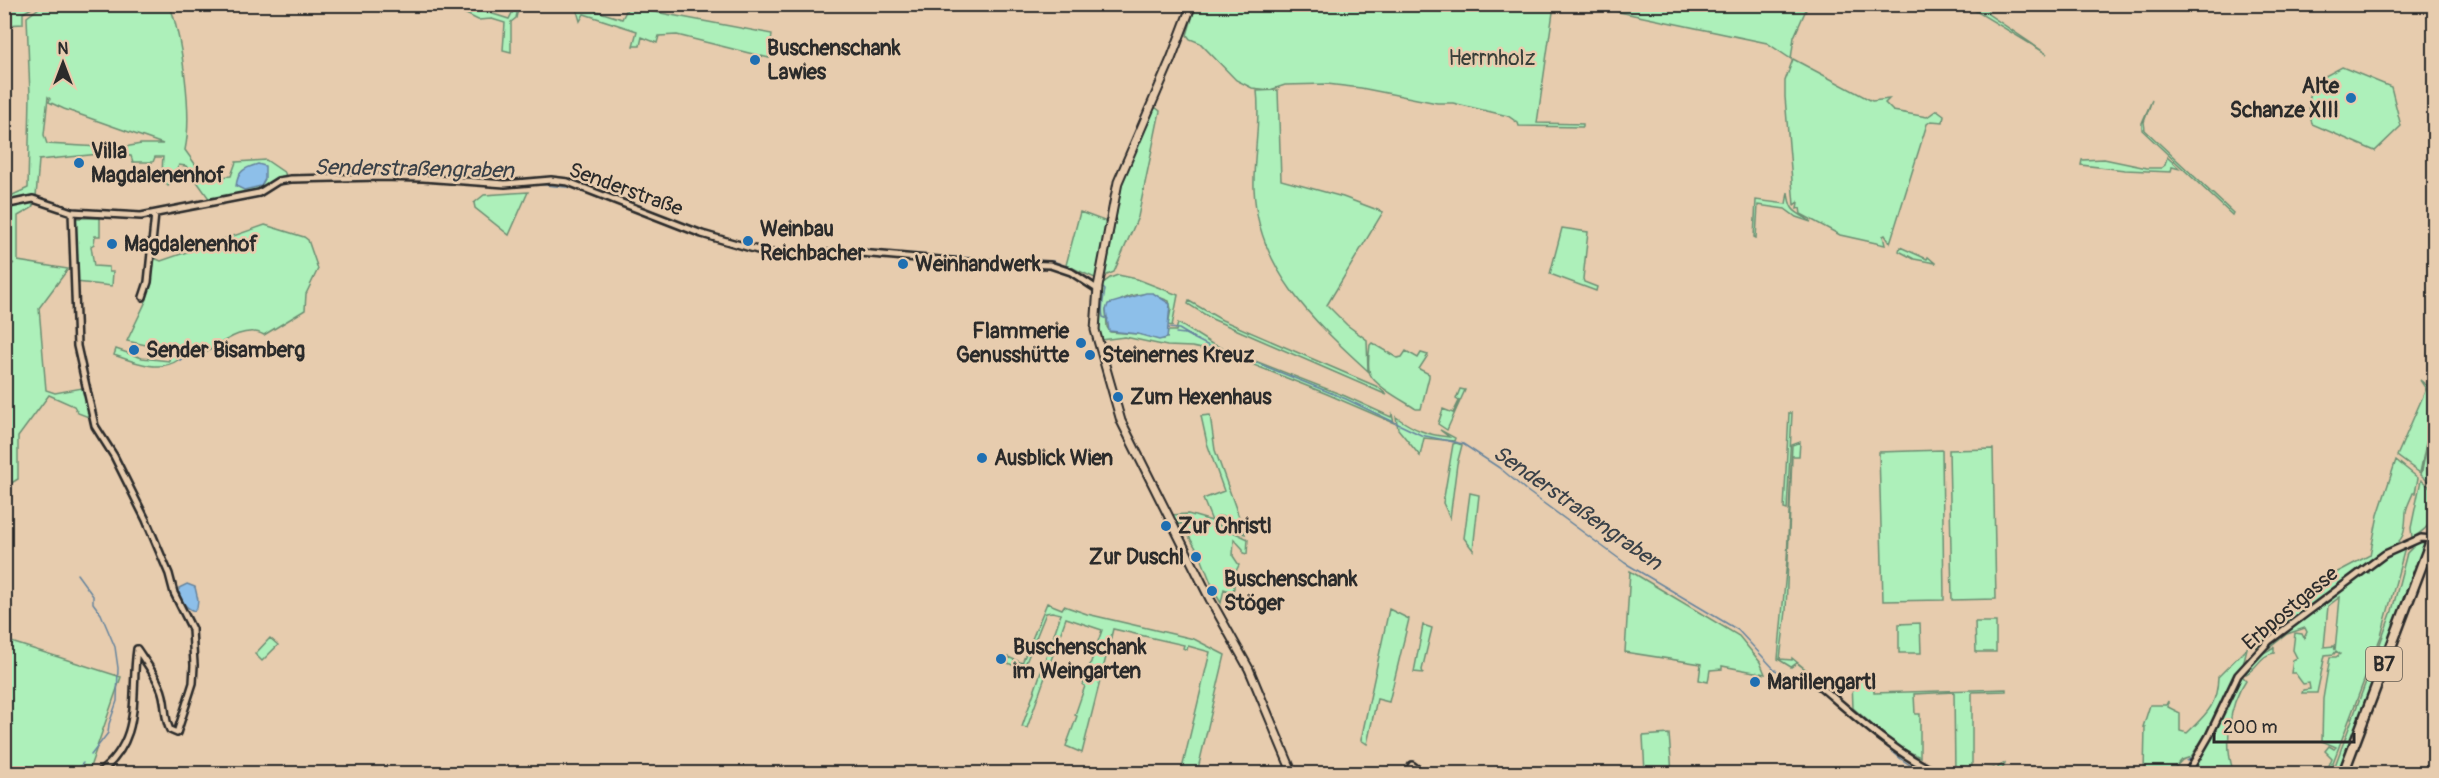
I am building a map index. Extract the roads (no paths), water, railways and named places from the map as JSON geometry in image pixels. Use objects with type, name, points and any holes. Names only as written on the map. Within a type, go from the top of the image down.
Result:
[{"type":"main road","name":"B7","points":[[2343,774],[2433,536]]},
{"type":"street","points":[[1192,4],[1118,182],[1098,285],[1095,330],[1121,421],[1214,607],[1249,669],[1293,774]]},
{"type":"street","name":"Senderstraße","points":[[4,205],[33,199],[72,212],[135,216],[259,193],[278,181],[291,179],[423,178],[505,184],[551,180],[568,182],[590,189],[702,234],[768,253],[860,253],[963,262],[1050,265],[1098,285]]},
{"type":"street","points":[[72,212],[78,346],[86,393],[95,426],[114,456],[146,520],[169,574],[174,593],[192,629],[194,665],[193,683],[177,732],[170,730],[167,725],[166,707],[160,687],[137,649],[134,707],[127,739],[114,760],[98,774]]},
{"type":"street","points":[[143,297],[148,282],[155,214]]},
{"type":"street","name":"Erbpostgasse","points":[[2187,774],[2209,736],[2238,675],[2269,641],[2385,554],[2421,538],[2433,536]]},
{"type":"street","points":[[1809,677],[1893,746],[1919,764],[1940,774]]},
{"type":"street","points":[[1407,774],[1410,766],[1424,774]]},
{"type":"water","points":[[258,164],[265,166],[265,179],[261,186],[244,190],[236,186],[238,177],[243,171]]},
{"type":"water","points":[[1153,293],[1170,304],[1167,338],[1159,340],[1138,334],[1109,331],[1106,310],[1108,304]]},
{"type":"water","points":[[196,346],[198,356],[180,360],[177,350]]},
{"type":"water","points":[[187,584],[195,587],[198,600],[194,611],[185,605],[180,596],[179,588]]},
{"type":"waterway","name":"Senderstraßengraben","points":[[311,181],[384,180]]},
{"type":"waterway","name":"Senderstraßengraben","points":[[509,186],[531,184]]},
{"type":"waterway","name":"Senderstraßengraben","points":[[535,184],[576,188],[597,196]]},
{"type":"waterway","name":"Senderstraßengraben","points":[[482,185],[501,186]]},
{"type":"waterway","name":"Senderstraßengraben","points":[[630,208],[667,223]]},
{"type":"waterway","name":"Senderstraßengraben","points":[[926,256],[1053,261],[1071,268],[1096,283]]},
{"type":"waterway","name":"Senderstraßengraben","points":[[1102,287],[1105,290],[1103,317],[1108,319]]},
{"type":"waterway","points":[[1092,314],[1093,293]]},
{"type":"waterway","name":"Senderstraßengraben","points":[[1168,328],[1179,329],[1194,338]]},
{"type":"waterway","name":"Senderstraßengraben","points":[[1176,333],[1185,334],[1213,348],[1235,354],[1346,399],[1421,435],[1463,444],[1501,469],[1527,491],[1625,563],[1738,630],[1775,670],[1811,684],[1829,698]]},
{"type":"waterway","points":[[77,574],[93,596],[93,603],[101,614],[115,647],[118,668],[117,701],[108,733],[91,755]]},
{"type":"waterway","name":"Senderstraßengraben","points":[[1865,728],[1901,759],[1923,774]]},
{"type":"waterway","points":[[2187,761],[2192,758],[2207,734]]},
{"type":"waterway","points":[[73,774],[83,763]]},
{"type":"place","name":"Buschenschank Lawies","points":[[755,60]]},
{"type":"place","name":"Alte Schanze XIII","points":[[2351,98]]},
{"type":"place","name":"Villa Magdalenenhof","points":[[79,163]]},
{"type":"place","name":"Weinbau Reichbacher","points":[[748,241]]},
{"type":"place","name":"Magdalenenhof","points":[[112,244]]},
{"type":"place","name":"Weinhandwerk","points":[[903,264]]},
{"type":"place","name":"Flammerie Genusshütte","points":[[1081,343]]},
{"type":"place","name":"Sender Bisamberg","points":[[134,350]]},
{"type":"place","name":"Steinernes Kreuz","points":[[1090,355]]},
{"type":"place","name":"Zum Hexenhaus","points":[[1118,397]]},
{"type":"place","name":"Ausblick Wien","points":[[982,458]]},
{"type":"place","name":"Zur Christl","points":[[1166,526]]},
{"type":"place","name":"Zur Duschl","points":[[1196,557]]},
{"type":"place","name":"Buschenschank Stöger","points":[[1212,591]]},
{"type":"place","name":"Buschenschank im Weingarten","points":[[1001,659]]},
{"type":"place","name":"Marillengartl","points":[[1755,682]]},
{"type":"park label","name":"Herrnholz","points":[[1492,58]]}]
